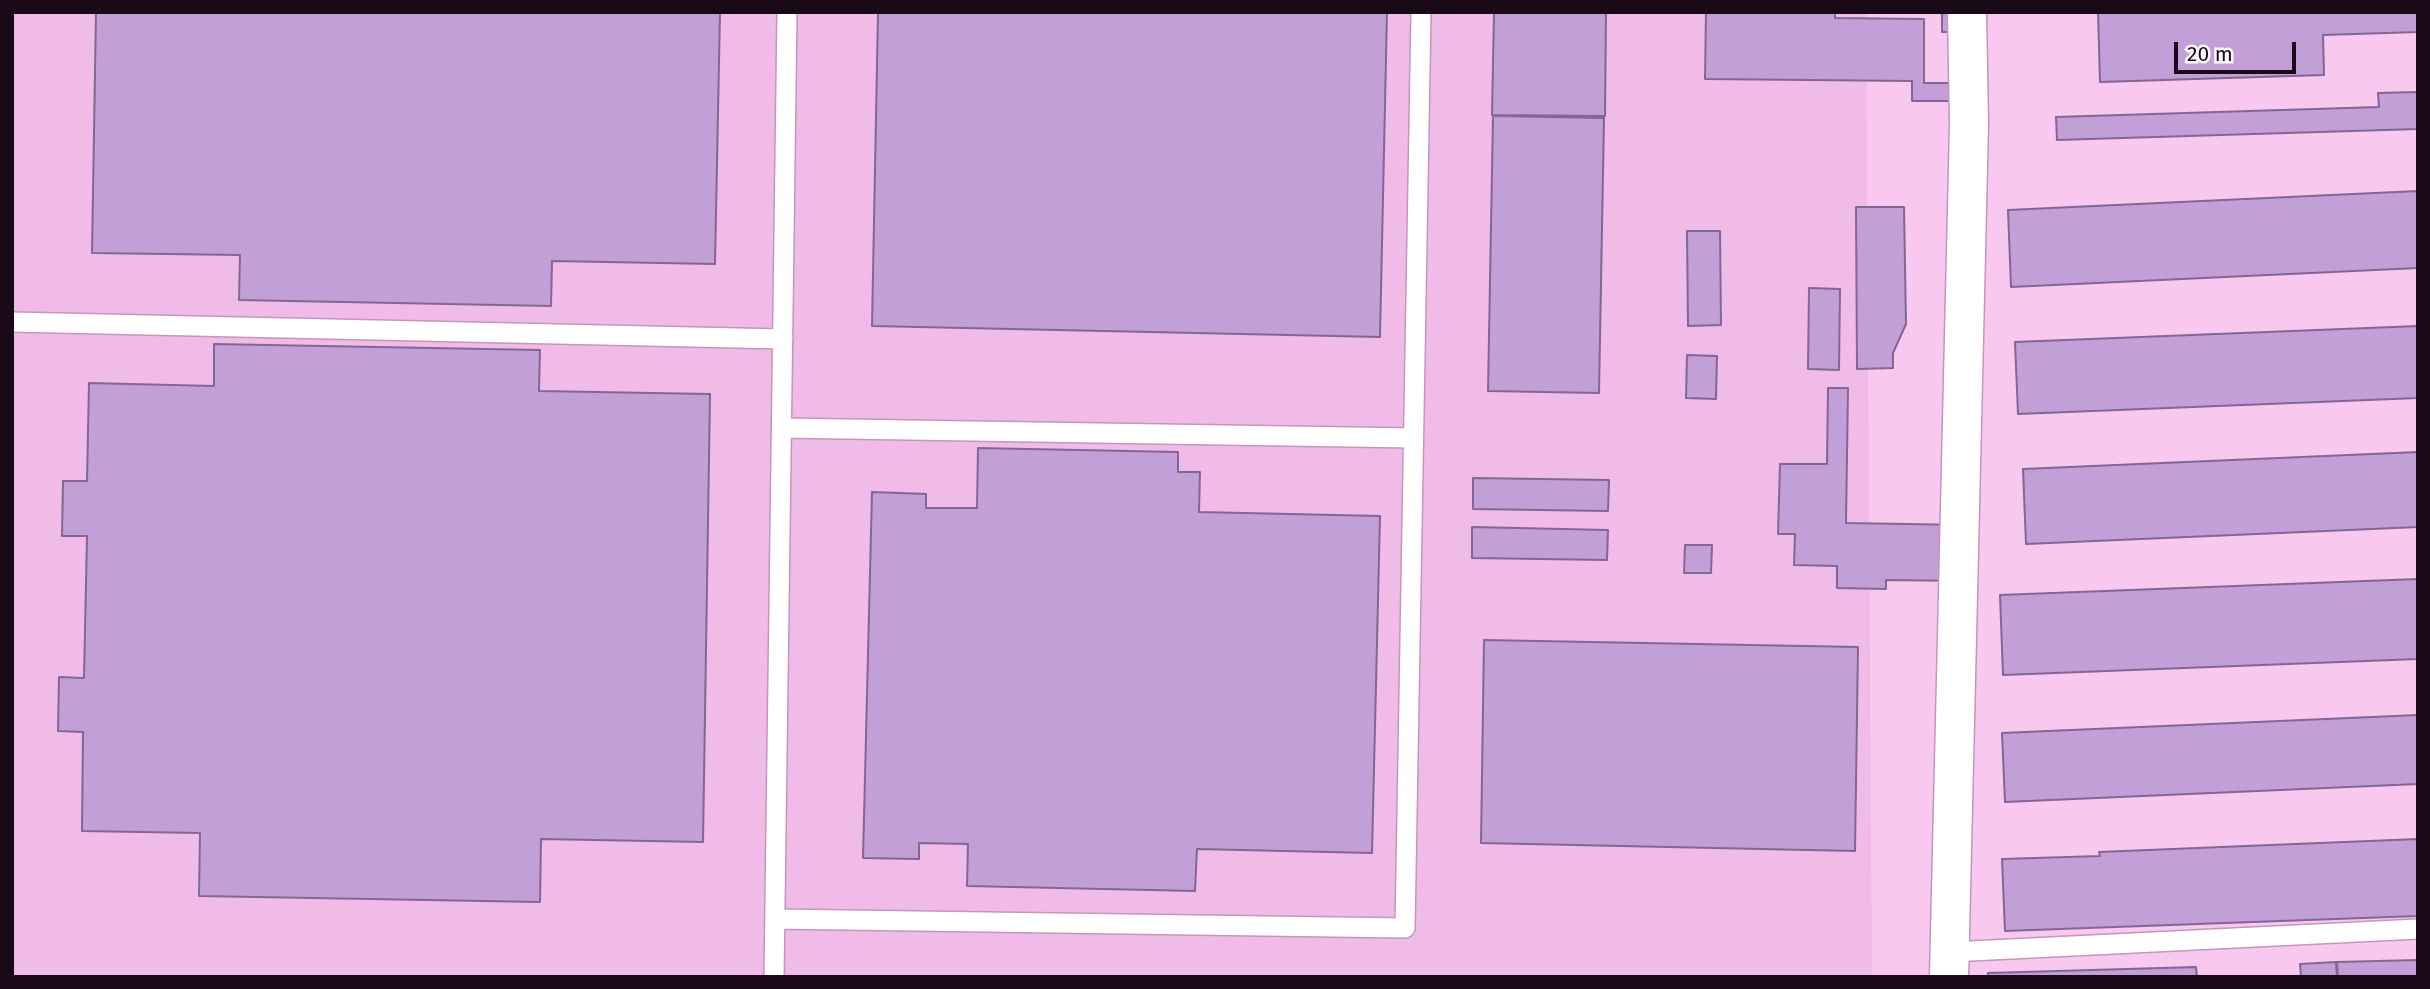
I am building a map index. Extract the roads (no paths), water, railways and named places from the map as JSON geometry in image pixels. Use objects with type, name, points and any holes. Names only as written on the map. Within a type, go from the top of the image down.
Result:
[{"type":"street","points":[[1950,964],[1969,124],[1967,12]]},
{"type":"lane","points":[[774,977],[787,12]]},
{"type":"lane","points":[[775,919],[1405,928],[1420,12]]},
{"type":"lane","points":[[12,322],[783,340]]},
{"type":"lane","points":[[782,428],[1413,438]]},
{"type":"lane","points":[[1950,964],[2418,929]]}]
